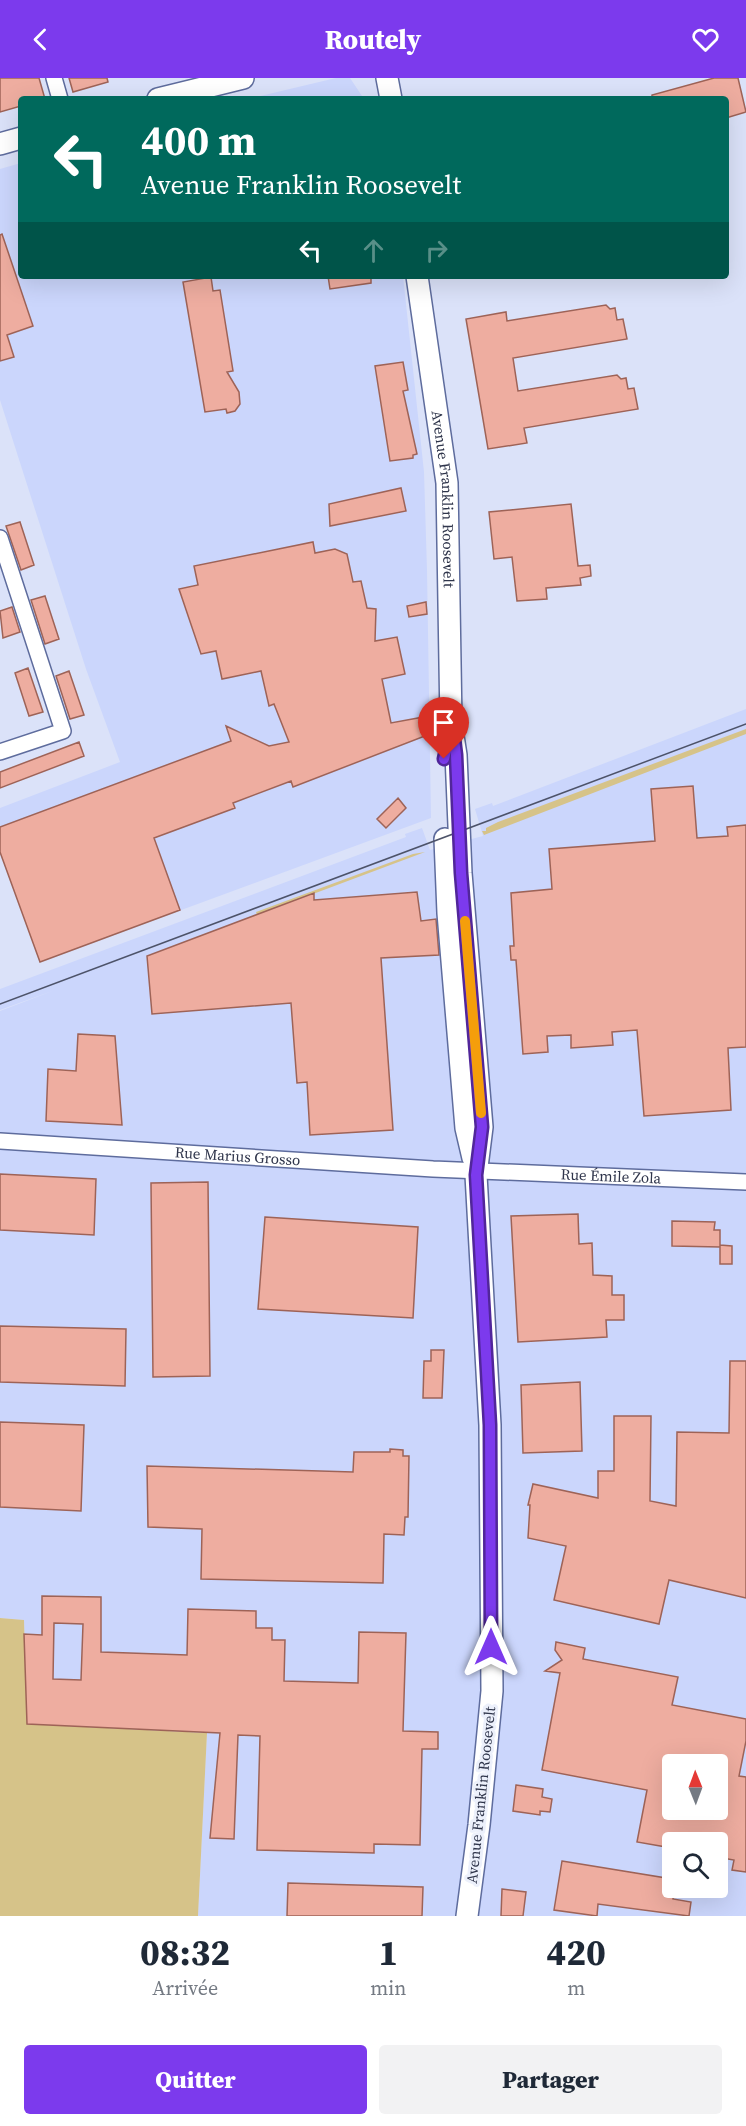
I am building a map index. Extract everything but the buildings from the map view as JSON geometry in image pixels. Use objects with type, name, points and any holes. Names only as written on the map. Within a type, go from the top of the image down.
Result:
[{"type":"street","points":[[54,78],[59,96]]},
{"type":"street","points":[[170,96],[243,78]]},
{"type":"street","points":[[387,78],[390,96]]},
{"type":"street","points":[[0,144],[18,139]]},
{"type":"street","name":"Avenue Franklin Roosevelt","points":[[417,279],[447,483],[452,723],[456,755],[454,874],[482,1127],[476,1170],[490,1425],[492,1691],[479,1825],[467,1916]]},
{"type":"street","points":[[0,538],[63,731],[0,752]]},
{"type":"street","name":"Rue Marius Grosso","points":[[0,1141],[476,1170]]},
{"type":"street","name":"Rue Émile Zola","points":[[476,1170],[746,1182]]},
{"type":"shaded area","points":[[336,78],[350,78],[362,96],[261,96]]},
{"type":"shaded area","points":[[18,164],[18,279],[403,279],[424,472],[431,818],[40,962],[0,852],[0,808],[120,762],[86,669],[0,400],[0,169]]},
{"type":"shaded area","points":[[746,709],[746,1916],[198,1916],[207,1733],[27,1724],[24,1620],[0,1618],[0,1011],[55,990],[0,1010],[0,989],[406,837],[405,834],[422,828],[430,850],[483,836],[475,809],[492,803],[493,806]]},
{"type":"shaded area","points":[[746,729],[746,734],[484,835],[482,831],[486,831],[486,828],[498,822]]},
{"type":"shaded area","points":[[425,852],[257,915],[256,912],[413,854]]},
{"type":"shaded area","points":[[0,1618],[24,1620],[27,1724],[207,1733],[198,1916],[0,1916]]},
{"type":"tram line","points":[[0,1004],[746,724]]},
{"type":"slow traffic","points":[[465,921],[481,1113]]},
{"type":"route","points":[[444,759],[452,723],[456,755],[461,873],[482,1127],[476,1175],[490,1425],[491,1647]]}]
